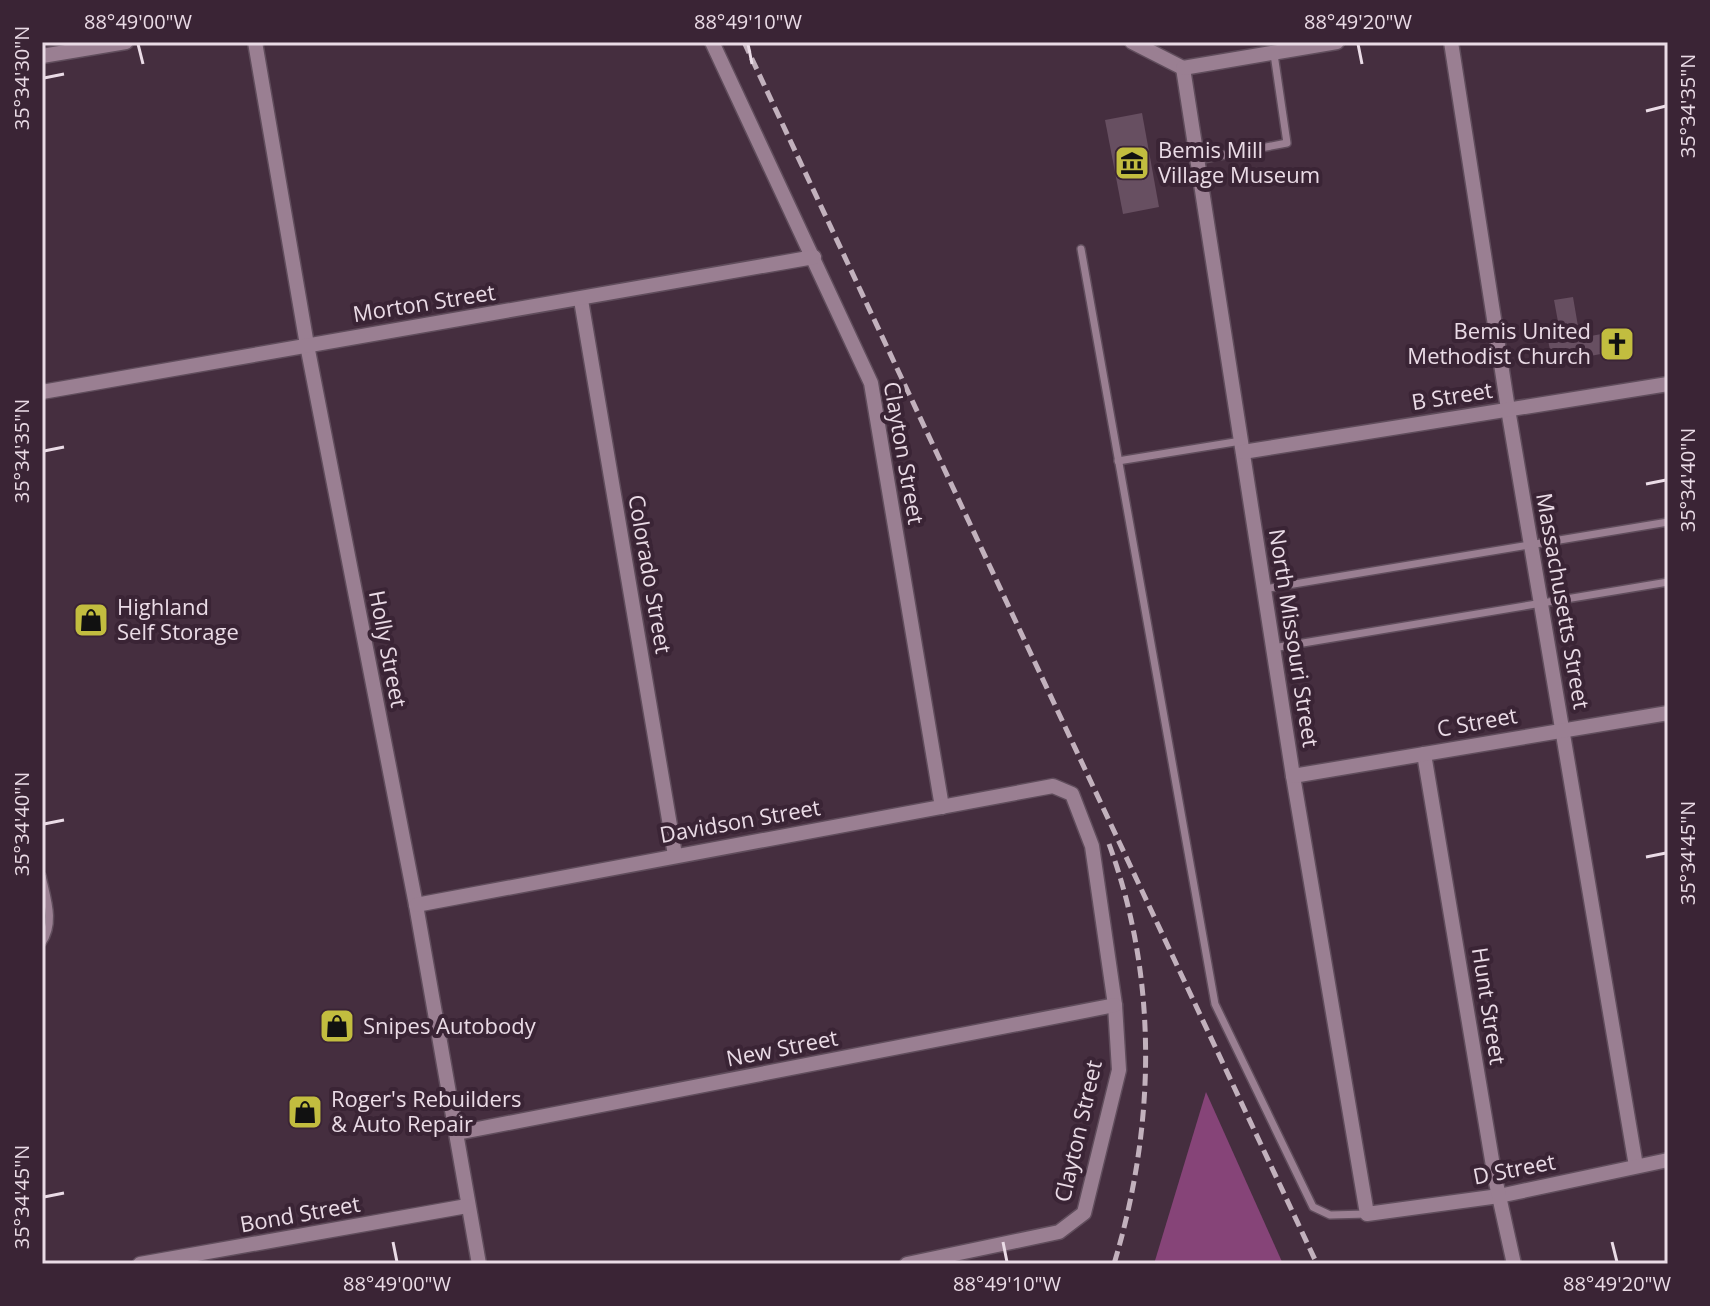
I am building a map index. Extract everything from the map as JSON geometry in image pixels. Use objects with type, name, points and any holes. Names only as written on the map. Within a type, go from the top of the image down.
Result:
[{"type":"street","points":[[42,56],[126,42]]},
{"type":"street","name":"Holly Street","points":[[255,42],[307,345],[416,905],[479,1264]]},
{"type":"street","name":"Clayton Street","points":[[712,42],[871,383],[942,807]]},
{"type":"street","points":[[1132,42],[1183,68],[1337,42]]},
{"type":"street","name":"Massachusetts Street","points":[[1451,42],[1508,409],[1636,1166]]},
{"type":"street","name":"North Missouri Street","points":[[1183,68],[1293,776],[1367,1214]]},
{"type":"street","name":"Morton Street","points":[[42,392],[814,257]]},
{"type":"street","name":"Colorado Street","points":[[581,300],[675,855]]},
{"type":"street","name":"B Street","points":[[1242,446],[1668,384]]},
{"type":"street","name":"C Street","points":[[1293,776],[1668,713]]},
{"type":"street","name":"Hunt Street","points":[[1424,754],[1499,1196],[1514,1264]]},
{"type":"street","name":"Davidson Street","points":[[416,905],[1053,786],[1072,794]]},
{"type":"street","name":"Clayton Street","points":[[907,1264],[1059,1232],[1084,1213],[1119,1070],[1115,1005],[1092,846],[1072,794]]},
{"type":"street","name":"New Street","points":[[457,1133],[1115,1005]]},
{"type":"street","name":"D Street","points":[[1367,1214],[1499,1196],[1668,1160]]},
{"type":"street","name":"Bond Street","points":[[140,1264],[467,1206]]},
{"type":"lane","points":[[1198,160],[1287,143],[1274,54]]},
{"type":"lane","points":[[1081,249],[1215,1004],[1313,1207],[1330,1215],[1367,1214]]},
{"type":"lane","points":[[1118,461],[1242,446]]},
{"type":"lane","points":[[1264,589],[1668,522]]},
{"type":"lane","points":[[1273,648],[1668,582]]},
{"type":"lane","points":[[42,876],[50,917],[49,932],[42,943]]},
{"type":"shaded area","points":[[1206,1092],[1283,1264],[1154,1264]]},
{"type":"building","name":"Bemis Mill Village Museum","points":[[1142,113],[1159,207],[1123,214],[1105,120]]},
{"type":"building","points":[[1573,297],[1580,338],[1623,330],[1627,349],[1585,357],[1585,362],[1553,365],[1548,340],[1561,338],[1554,300]]},
{"type":"railway","points":[[744,42],[1317,1264]]},
{"type":"railway","points":[[1109,844],[1137,948],[1146,1054],[1138,1160],[1114,1264]]},
{"type":"place","name":"Bemis Mill Village Museum","points":[[1132,163]]},
{"type":"place","name":"Bemis United Methodist Church","points":[[1617,344]]},
{"type":"place","name":"Highland Self Storage","points":[[91,620]]},
{"type":"place","name":"Snipes Autobody","points":[[337,1026]]},
{"type":"place","name":"Roger's Rebuilders & Auto Repair","points":[[305,1112]]}]
